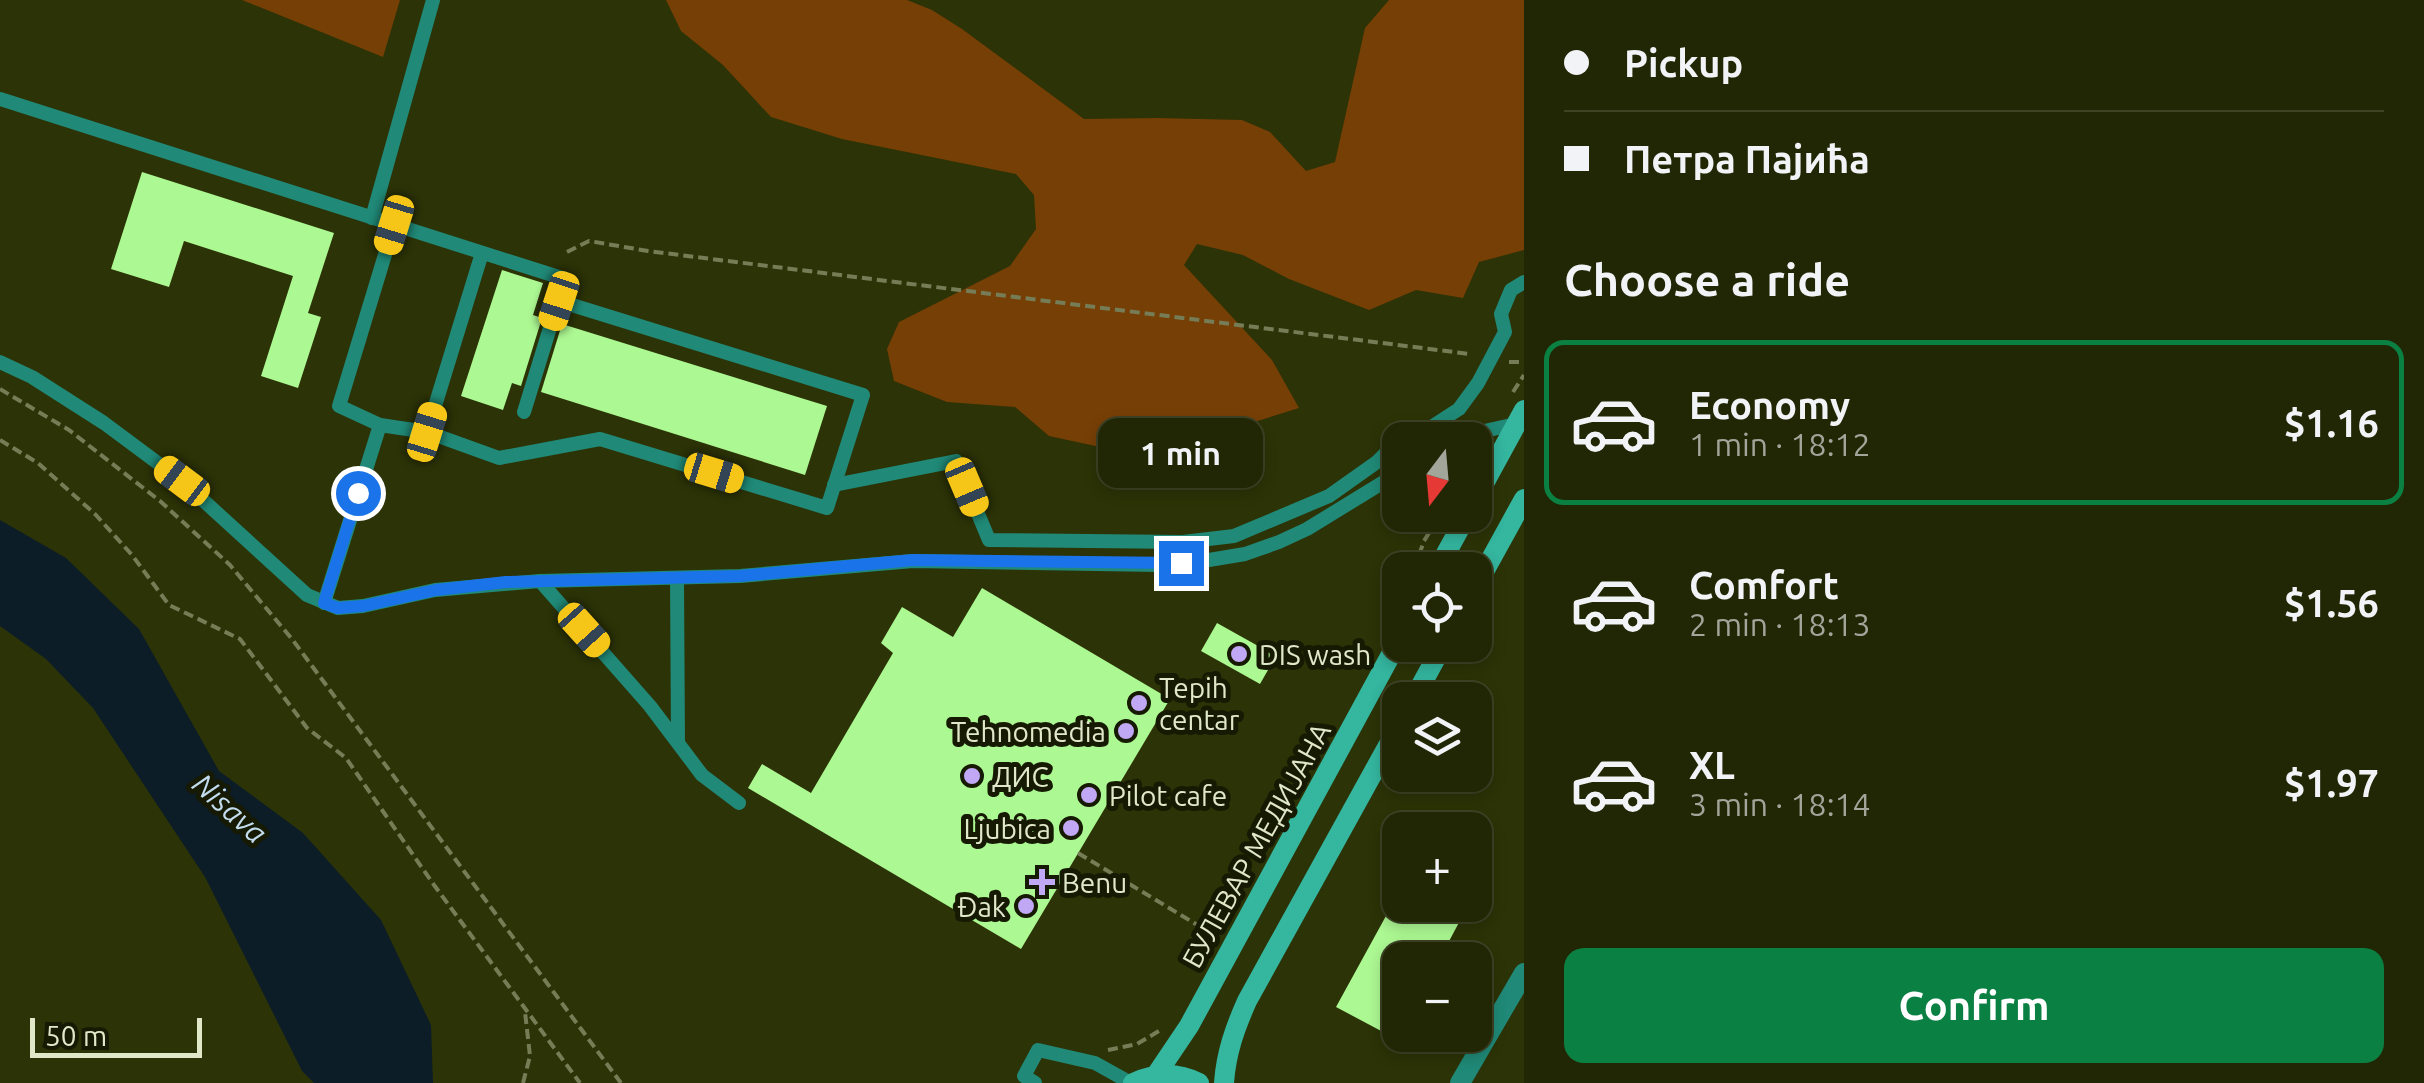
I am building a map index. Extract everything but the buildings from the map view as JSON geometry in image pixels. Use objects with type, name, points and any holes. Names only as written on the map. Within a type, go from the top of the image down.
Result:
[{"type":"main road","points":[[1492,469],[1520,417]]},
{"type":"main road","points":[[1492,557],[1524,499]]},
{"type":"main road","name":"БУЛЕВАР МЕДИЈАНА","points":[[1156,1075],[1189,1026],[1387,662]]},
{"type":"main road","points":[[1224,1083],[1234,1028],[1246,1001],[1382,756]]},
{"type":"main road","points":[[1132,1083],[1156,1075],[1175,1075],[1199,1083]]},
{"type":"street","points":[[1460,1083],[1524,973]]},
{"type":"lane","points":[[372,218],[433,0]]},
{"type":"lane","points":[[0,99],[565,280],[524,412]]},
{"type":"lane","points":[[394,225],[340,406],[380,425],[427,432],[499,458],[600,438],[827,508],[863,396],[559,301]]},
{"type":"lane","points":[[427,432],[482,253]]},
{"type":"lane","points":[[834,485],[956,461],[989,540],[1183,542],[1234,536],[1329,496],[1377,462],[1401,438],[1419,435],[1459,409],[1478,384],[1505,332],[1502,314],[1511,290],[1524,282]]},
{"type":"lane","points":[[0,362],[32,377],[104,423],[182,481],[307,594],[338,608],[436,590],[540,580],[740,576],[913,560],[1204,562],[1245,554],[1307,530],[1382,483]]},
{"type":"lane","points":[[1492,427],[1520,417]]},
{"type":"lane","points":[[324,603],[380,425]]},
{"type":"lane","points":[[678,578],[678,743]]},
{"type":"lane","points":[[540,580],[650,706],[702,774],[739,803]]},
{"type":"lane","points":[[1030,1079],[1038,1050],[1095,1063],[1132,1083]]},
{"type":"path","points":[[567,252],[588,241],[1524,362]]},
{"type":"path","points":[[0,389],[69,430],[160,501],[230,565],[292,639],[620,1083]]},
{"type":"path","points":[[0,440],[38,463],[95,514],[169,605],[240,640],[307,728],[346,758],[580,1083]]},
{"type":"path","points":[[1078,853],[1214,934]]},
{"type":"path","points":[[523,1083],[530,1056],[524,1007]]},
{"type":"path","points":[[1100,1050],[1137,1044],[1162,1029]]},
{"type":"shaded area","points":[[242,0],[400,0],[383,57]]},
{"type":"shaded area","points":[[666,0],[907,0],[962,29],[1084,119],[1242,120],[1270,132],[1306,171],[1335,162],[1365,28],[1389,0],[1524,0],[1524,250],[1479,262],[1463,298],[1416,290],[1369,310],[1289,279],[1243,255],[1197,244],[1184,265],[1272,360],[1299,408],[1213,435],[1128,453],[1049,436],[1015,407],[947,402],[894,381],[887,349],[899,322],[1010,266],[1036,229],[1034,195],[1016,174],[842,139],[771,117],[723,65],[681,31]]},
{"type":"water","name":"Nisava","points":[[0,520],[66,558],[139,629],[219,771],[303,833],[381,920],[431,1025],[433,1083],[314,1083],[302,1071],[205,877],[93,708],[46,659],[0,626]]},
{"type":"place","name":"DIS wash","points":[[1239,654]]},
{"type":"place","name":"Tepih centar","points":[[1139,703]]},
{"type":"place","name":"Tehnomedia","points":[[1126,731]]},
{"type":"place","name":"ДИС","points":[[972,776]]},
{"type":"place","name":"Pilot cafe","points":[[1089,795]]},
{"type":"place","name":"Ljubica","points":[[1071,828]]},
{"type":"place","name":"Benu","points":[[1042,882]]},
{"type":"place","name":"Đak","points":[[1026,906]]},
{"type":"route","points":[[358,493],[324,603],[338,608],[506,582],[740,576],[913,560],[1181,563]]}]
